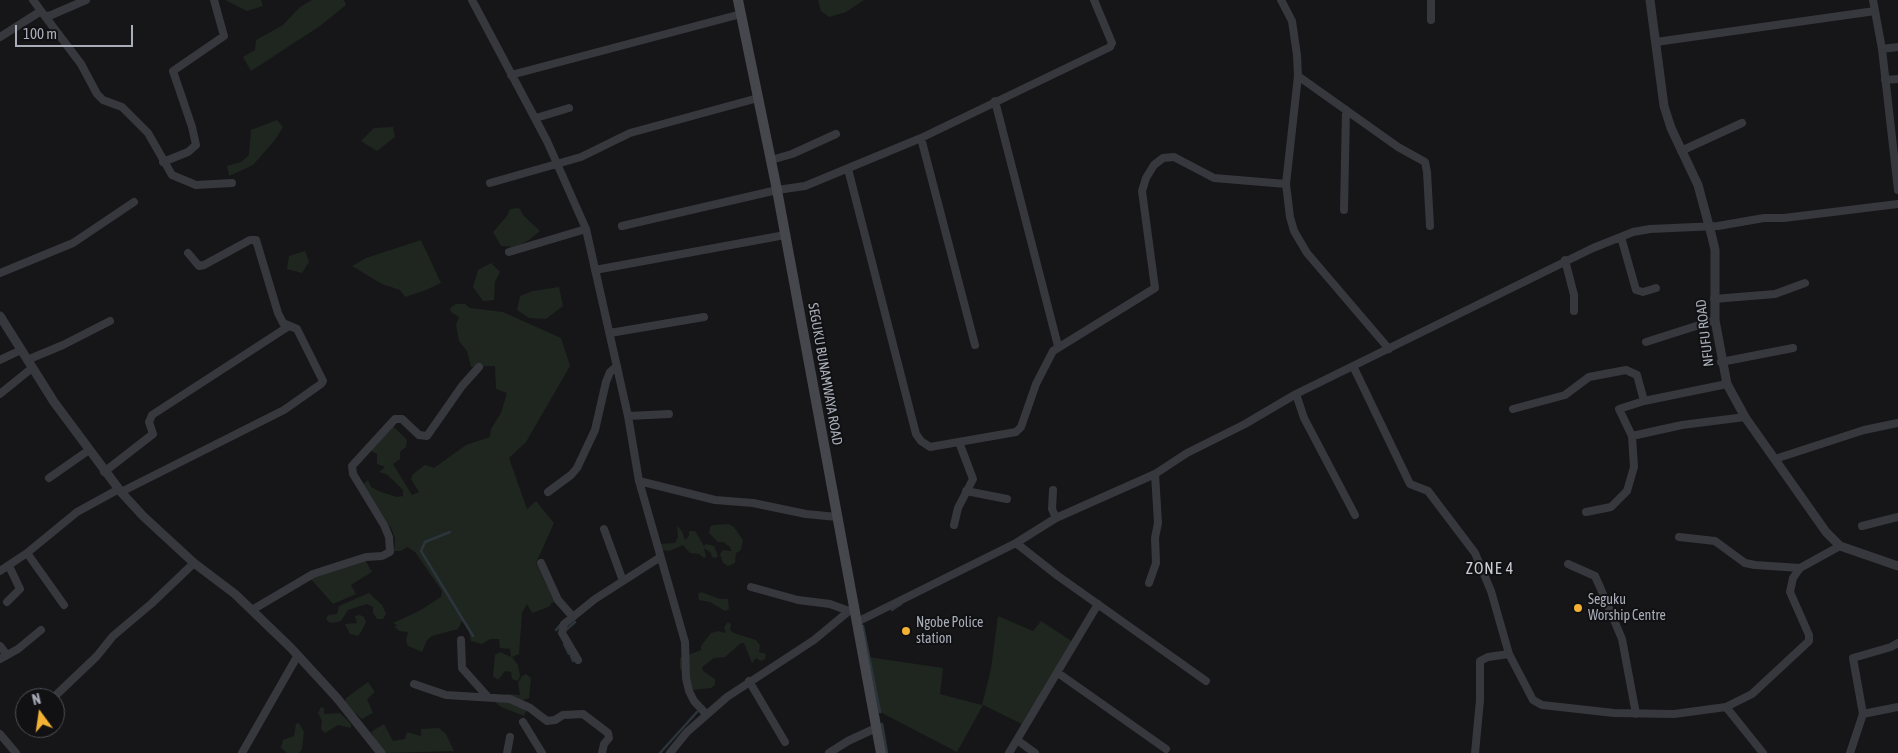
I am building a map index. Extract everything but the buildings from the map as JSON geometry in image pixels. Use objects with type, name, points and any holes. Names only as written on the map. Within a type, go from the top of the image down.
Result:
[{"type":"main road","name":"SEGUKU BUNAMWAYA ROAD","points":[[738,0],[777,190],[852,609],[857,622],[881,753]]},
{"type":"street","points":[[32,0],[81,64],[97,94],[103,100],[122,107],[142,127],[172,176],[196,184],[232,183]]},
{"type":"street","points":[[0,37],[42,13],[55,14],[86,0]]},
{"type":"street","points":[[163,162],[188,152],[196,145],[192,127],[173,71],[224,36],[214,0]]},
{"type":"street","points":[[472,0],[536,118],[586,229],[628,416],[638,481],[685,642],[686,678],[689,691],[694,701],[706,714]]},
{"type":"street","points":[[622,226],[777,190],[805,186],[921,138],[1111,45],[1094,0]]},
{"type":"street","points":[[1281,0],[1292,21],[1298,76],[1286,184],[1290,217],[1300,242],[1389,349]]},
{"type":"street","points":[[1431,0],[1431,20]]},
{"type":"street","name":"NFUFU ROAD","points":[[1650,0],[1664,106],[1681,151],[1698,185],[1715,250],[1715,320],[1727,384],[1745,417],[1822,526],[1840,546],[1898,566]]},
{"type":"street","points":[[1873,0],[1882,49],[1897,164],[1898,190]]},
{"type":"street","points":[[1656,42],[1875,11]]},
{"type":"street","points":[[511,75],[741,14]]},
{"type":"street","points":[[1882,49],[1898,47]]},
{"type":"street","points":[[1298,76],[1398,147],[1425,162],[1428,172],[1430,226]]},
{"type":"street","points":[[1885,80],[1898,79]]},
{"type":"street","points":[[490,183],[581,157],[630,133],[758,98]]},
{"type":"street","points":[[995,101],[1058,346]]},
{"type":"street","points":[[536,118],[569,108]]},
{"type":"street","points":[[1344,210],[1346,110]]},
{"type":"street","points":[[1681,151],[1742,122]]},
{"type":"street","points":[[771,160],[792,154],[836,134]]},
{"type":"street","points":[[921,138],[975,344]]},
{"type":"street","points":[[848,169],[916,434],[924,445],[930,447],[1010,434],[1021,427],[1046,360],[1058,346],[1145,296],[1155,288],[1142,191],[1146,178],[1154,165],[1163,158],[1174,157],[1214,178],[1286,184]]},
{"type":"street","points":[[0,273],[73,243],[134,202]]},
{"type":"street","points":[[857,622],[1016,542],[1056,518],[1155,474],[1187,453],[1246,424],[1296,394],[1565,260],[1621,237],[1659,228],[1710,226],[1764,218],[1784,218],[1898,204]]},
{"type":"street","points":[[509,252],[586,229]]},
{"type":"street","points":[[595,270],[785,235]]},
{"type":"street","points":[[1621,237],[1636,291],[1643,292],[1656,288]]},
{"type":"street","points":[[0,571],[27,553],[77,512],[284,410],[321,384],[322,378],[297,329],[284,323],[278,313],[256,240],[250,240],[199,266],[188,253]]},
{"type":"street","points":[[1565,260],[1574,296],[1574,311]]},
{"type":"street","points":[[1714,299],[1775,294],[1805,283]]},
{"type":"street","points":[[0,316],[30,364],[104,472],[143,516],[194,563],[235,594],[298,655],[357,720],[381,753]]},
{"type":"street","points":[[610,333],[704,317]]},
{"type":"street","points":[[1646,342],[1715,320]]},
{"type":"street","points":[[0,394],[30,364],[110,321]]},
{"type":"street","points":[[104,472],[154,434],[149,422],[152,415],[289,326]]},
{"type":"street","points":[[1722,362],[1793,348]]},
{"type":"street","points":[[0,360],[21,350]]},
{"type":"street","points":[[548,492],[572,475],[577,468],[595,430],[606,382],[610,372],[617,366]]},
{"type":"street","points":[[1352,366],[1410,484],[1428,491],[1475,553],[1491,591],[1508,654],[1528,693],[1533,700],[1542,705],[1636,714],[1674,714],[1726,707],[1752,694],[1809,641],[1809,635],[1790,592],[1793,578],[1800,568],[1840,546]]},
{"type":"street","points":[[252,610],[313,574],[366,557],[382,556],[390,552],[389,537],[384,525],[353,474],[352,466],[395,419],[402,419],[419,436],[427,436],[462,386],[479,367]]},
{"type":"street","points":[[1513,409],[1565,395],[1589,378],[1626,370],[1637,375],[1644,401]]},
{"type":"street","points":[[1586,512],[1611,507],[1627,492],[1634,467],[1632,436],[1619,409],[1644,401],[1727,384]]},
{"type":"street","points":[[1296,394],[1304,418],[1355,515]]},
{"type":"street","points":[[628,416],[669,414]]},
{"type":"street","points":[[1632,436],[1682,424],[1745,417]]},
{"type":"street","points":[[1775,458],[1864,430],[1898,422]]},
{"type":"street","points":[[954,524],[958,508],[972,479],[972,473],[960,442]]},
{"type":"street","points":[[49,478],[89,450]]},
{"type":"street","points":[[1150,583],[1156,563],[1155,538],[1158,523],[1155,474]]},
{"type":"street","points":[[638,481],[715,500],[753,503],[806,514],[837,517]]},
{"type":"street","points":[[1053,490],[1052,509],[1056,518]]},
{"type":"street","points":[[966,491],[1007,499]]},
{"type":"street","points":[[1862,526],[1898,517]]},
{"type":"street","points":[[604,529],[623,581]]},
{"type":"street","points":[[1679,537],[1716,541],[1745,563],[1800,568]]},
{"type":"street","points":[[1016,542],[1098,604],[1206,681]]},
{"type":"street","points":[[27,553],[64,605]]},
{"type":"street","points":[[578,660],[561,630],[564,624],[623,581],[659,558]]},
{"type":"street","points":[[63,688],[97,656],[113,636],[151,604],[194,563]]},
{"type":"street","points":[[541,563],[558,600],[573,617]]},
{"type":"street","points":[[1568,564],[1595,576],[1600,587],[1622,639],[1636,714]]},
{"type":"street","points":[[8,602],[20,589],[9,566]]},
{"type":"street","points":[[751,587],[798,600],[852,609]]},
{"type":"street","points":[[1008,753],[1098,604]]},
{"type":"street","points":[[670,753],[706,714],[748,681],[814,640],[852,609]]},
{"type":"street","points":[[0,646],[3,657],[18,649],[42,630]]},
{"type":"street","points":[[462,640],[462,668],[487,696]]},
{"type":"street","points":[[1850,753],[1863,714],[1853,658],[1891,647],[1898,643]]},
{"type":"street","points":[[1475,753],[1480,700],[1480,662],[1488,657],[1508,654]]},
{"type":"street","points":[[242,753],[298,655]]},
{"type":"street","points":[[1058,673],[1166,750]]},
{"type":"street","points":[[748,681],[786,742]]},
{"type":"street","points":[[414,684],[446,695],[487,696],[510,699],[530,708],[547,721],[555,720],[563,715],[583,714],[608,733],[609,738],[604,744],[602,753]]},
{"type":"street","points":[[1726,707],[1763,753]]},
{"type":"street","points":[[1863,714],[1898,707]]},
{"type":"street","points":[[523,722],[542,753]]},
{"type":"street","points":[[829,753],[848,741],[876,728]]},
{"type":"street","points":[[0,734],[16,753]]},
{"type":"street","points":[[507,753],[510,737]]},
{"type":"street","points":[[1017,740],[1035,753]]},
{"type":"shaded area","points":[[225,0],[261,0],[263,6],[247,11]]},
{"type":"shaded area","points":[[312,0],[344,0],[346,5],[320,26],[251,71],[243,57],[255,50],[256,40],[283,25],[300,7]]},
{"type":"shaded area","points":[[818,0],[864,0],[846,12],[829,17],[821,11]]},
{"type":"shaded area","points":[[277,120],[283,127],[275,140],[253,165],[229,176],[227,166],[241,162],[249,155],[251,130]]},
{"type":"shaded area","points":[[393,127],[395,137],[377,151],[361,141],[374,128]]},
{"type":"shaded area","points":[[519,208],[524,216],[540,231],[529,240],[515,247],[501,246],[493,232],[507,216],[510,209]]},
{"type":"shaded area","points":[[421,240],[441,283],[426,290],[405,297],[400,290],[382,284],[352,266],[366,258]]},
{"type":"shaded area","points":[[305,251],[309,262],[302,273],[287,269],[289,256]]},
{"type":"shaded area","points":[[491,263],[500,272],[495,282],[494,300],[483,301],[473,287],[478,270]]},
{"type":"shaded area","points":[[559,287],[563,306],[546,319],[529,318],[517,310],[520,296],[533,291]]},
{"type":"shaded area","points":[[456,304],[465,304],[470,308],[503,312],[561,338],[570,366],[526,442],[509,458],[527,509],[536,501],[554,523],[536,563],[555,602],[550,604],[551,606],[532,613],[527,604],[522,613],[519,654],[512,657],[518,665],[520,676],[518,681],[512,679],[511,672],[505,671],[498,680],[493,676],[495,655],[500,652],[511,657],[510,649],[500,648],[499,639],[490,639],[482,644],[471,641],[469,631],[462,621],[458,629],[432,636],[427,640],[422,652],[408,646],[406,641],[408,632],[399,631],[394,626],[398,626],[393,623],[419,611],[441,597],[442,591],[415,552],[407,547],[401,551],[394,551],[395,539],[392,530],[363,484],[368,480],[371,487],[381,492],[397,497],[403,496],[403,490],[393,480],[386,474],[379,472],[385,467],[377,464],[377,454],[369,450],[391,424],[407,440],[406,447],[400,452],[400,459],[393,464],[412,495],[419,492],[411,479],[413,474],[425,465],[434,468],[466,445],[490,437],[491,429],[501,413],[507,393],[496,389],[495,366],[471,367],[467,351],[459,341],[456,325],[459,317],[451,312],[450,308]]},
{"type":"shaded area","points":[[729,524],[734,527],[743,540],[741,550],[736,553],[735,563],[728,566],[723,563],[720,554],[723,550],[731,551],[730,547],[723,542],[718,542],[709,533],[710,527],[713,525]]},
{"type":"shaded area","points":[[677,526],[682,531],[685,540],[689,536],[689,531],[695,531],[704,546],[706,544],[714,546],[718,556],[716,558],[712,557],[711,553],[704,548],[706,557],[704,558],[699,554],[690,553],[683,545],[669,551],[661,550],[659,544],[675,543],[678,537]]},
{"type":"shaded area","points":[[365,560],[372,572],[351,585],[356,594],[333,604],[310,578]]},
{"type":"shaded area","points":[[701,592],[720,599],[728,599],[729,609],[725,611],[710,602],[699,600],[698,594]]},
{"type":"shaded area","points":[[369,593],[382,605],[386,614],[383,619],[377,619],[373,613],[373,607],[367,604],[348,610],[341,621],[328,622],[326,618],[329,615],[337,614],[339,606]]},
{"type":"shaded area","points":[[360,615],[364,617],[366,622],[361,632],[358,636],[350,634],[345,624],[357,623],[355,616]]},
{"type":"shaded area","points":[[998,616],[1033,631],[1041,621],[1073,642],[1022,724],[983,705],[957,752],[878,711],[868,657],[943,668],[940,694],[982,705],[991,669]]},
{"type":"shaded area","points":[[728,622],[731,624],[730,630],[734,633],[756,640],[760,645],[759,652],[766,654],[765,659],[761,661],[756,658],[752,663],[744,643],[741,643],[725,657],[714,658],[702,667],[703,671],[715,679],[715,685],[711,688],[693,690],[680,668],[680,658],[701,650],[701,646],[711,633],[718,631],[726,633],[724,627]]},
{"type":"shaded area","points":[[526,674],[531,678],[529,698],[523,700],[526,711],[524,716],[501,707],[495,702],[498,697],[507,694],[520,695],[518,683],[522,676]]},
{"type":"shaded area","points":[[368,682],[375,692],[367,699],[373,713],[362,719],[345,704],[346,698]]},
{"type":"shaded area","points":[[321,707],[324,708],[324,714],[340,713],[351,724],[351,728],[338,725],[325,733],[321,729],[322,721],[318,713]]},
{"type":"shaded area","points":[[299,723],[304,732],[302,749],[299,753],[287,753],[281,748],[283,740],[294,736],[296,724]]},
{"type":"shaded area","points":[[384,724],[393,741],[405,739],[407,732],[421,736],[421,729],[439,728],[446,734],[454,751],[383,753],[371,732]]},
{"type":"waterway","points":[[450,532],[425,542],[421,551],[473,636]]},
{"type":"waterway","points":[[892,610],[901,604]]},
{"type":"waterway","points":[[566,630],[575,622]]},
{"type":"waterway","points":[[556,630],[561,624]]},
{"type":"waterway","points":[[863,626],[880,712]]},
{"type":"waterway","points":[[564,644],[569,654]]},
{"type":"waterway","points":[[571,656],[573,661]]},
{"type":"waterway","points":[[660,753],[697,712]]},
{"type":"waterway","points":[[882,724],[887,753]]},
{"type":"place","name":"Seguku Worship Centre","points":[[1578,608]]},
{"type":"place","name":"Ngobe Police station","points":[[906,631]]},
{"type":"district","name":"ZONE 4","points":[[1490,569]]}]
